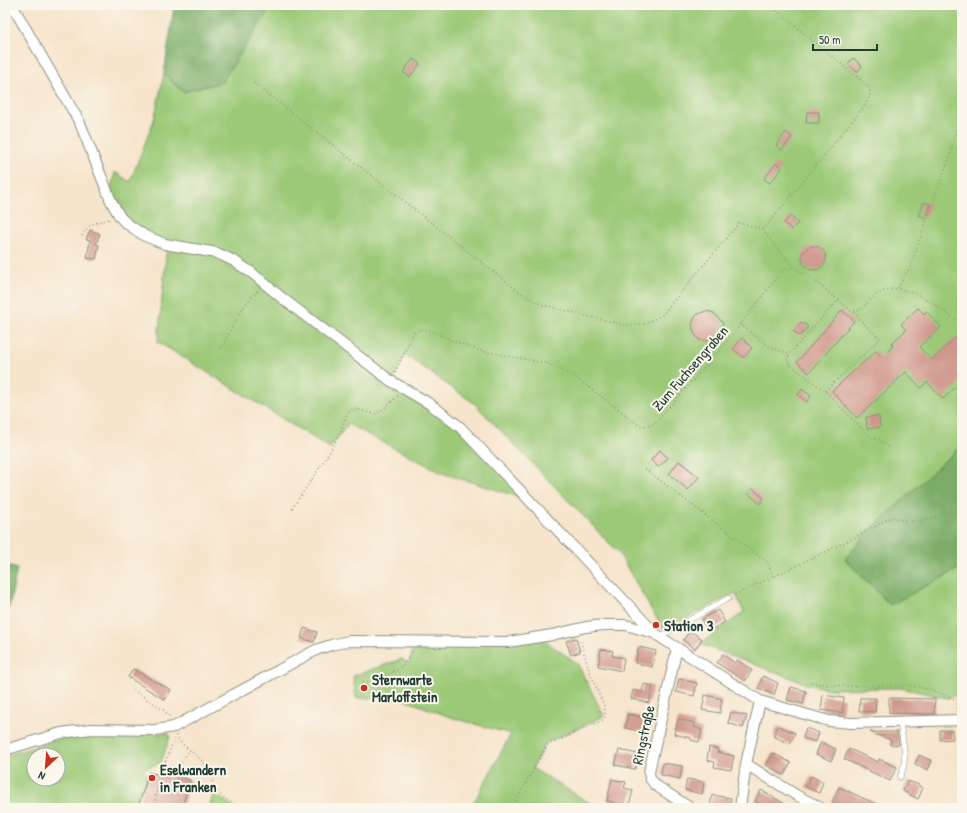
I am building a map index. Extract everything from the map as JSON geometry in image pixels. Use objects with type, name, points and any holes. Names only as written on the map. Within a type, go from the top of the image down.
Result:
[{"type":"street","points":[[12,5],[80,123],[111,201],[120,217],[145,236],[165,244],[217,253],[234,261],[252,273],[282,298],[391,381],[430,404],[460,427],[657,635],[760,701],[829,720],[851,723],[960,720]]},
{"type":"street","points":[[626,625],[632,610]]},
{"type":"street","points":[[5,750],[61,733],[91,729],[175,731],[316,650],[349,641],[508,642],[604,625],[626,625],[657,635]]},
{"type":"street","name":"Ringstraße","points":[[676,648],[649,772],[650,778],[655,785],[690,808]]},
{"type":"street","points":[[740,808],[746,764],[760,701]]},
{"type":"street","points":[[746,764],[796,795],[821,808]]},
{"type":"lane","points":[[657,635],[729,598]]},
{"type":"lane","points":[[900,722],[905,760],[904,769],[900,777]]},
{"type":"path","points":[[764,229],[866,104],[870,97],[869,87],[770,5]]},
{"type":"path","points":[[254,83],[523,295],[544,305],[623,325],[645,324],[662,315],[739,223],[764,229]]},
{"type":"path","points":[[898,288],[912,260],[951,152],[958,123]]},
{"type":"path","points":[[82,236],[85,228],[94,223],[120,217]]},
{"type":"path","points":[[764,229],[764,232],[793,267],[813,279],[851,311],[855,312],[880,339],[825,391]]},
{"type":"path","name":"Zum Fuchsengraben","points":[[391,381],[414,332],[423,329],[430,330],[451,340],[481,351],[545,363],[558,368],[574,376],[639,425],[646,427],[654,424],[696,379],[785,269],[793,267]]},
{"type":"path","points":[[221,349],[243,307],[250,297],[266,284]]},
{"type":"path","points":[[855,312],[862,308],[876,295],[886,290],[898,288],[916,293],[962,324]]},
{"type":"path","points":[[838,299],[789,354],[787,362],[825,391],[871,438],[880,440],[889,447]]},
{"type":"path","points":[[740,324],[770,347],[789,354]]},
{"type":"path","points":[[292,508],[330,451],[341,432],[348,413],[351,410],[357,409],[370,413],[377,413],[406,390]]},
{"type":"path","points":[[645,469],[767,562],[773,576]]},
{"type":"path","points":[[729,598],[852,539],[892,517],[910,522],[930,519],[962,506]]},
{"type":"path","points":[[512,808],[547,745],[603,720],[605,717],[605,709],[589,670],[577,629]]},
{"type":"path","points":[[363,686],[362,683],[392,674],[399,670],[406,661]]},
{"type":"path","points":[[811,682],[825,685],[908,686],[945,694],[957,700],[960,720]]},
{"type":"path","points":[[133,690],[165,711],[173,721],[180,743],[202,760],[211,772],[214,787],[209,808]]},
{"type":"path","points":[[153,808],[164,764],[175,731]]},
{"type":"path","points":[[164,764],[178,768],[189,750]]},
{"type":"path","points":[[214,787],[220,795],[243,808]]},
{"type":"green space","points":[[173,5],[272,5],[222,82],[183,92],[164,74],[174,7]]},
{"type":"green space","points":[[272,5],[962,5],[962,293],[958,305],[962,309],[962,445],[868,532],[845,559],[890,605],[962,567],[961,694],[947,698],[900,688],[830,689],[810,685],[700,644],[744,612],[735,593],[664,630],[619,553],[474,403],[405,355],[393,380],[453,421],[529,500],[442,473],[348,424],[330,448],[158,342],[167,244],[132,229],[109,197],[115,172],[130,182],[154,120],[164,74],[183,92],[222,82]]},
{"type":"green space","points":[[962,445],[962,567],[890,605],[845,559],[868,532]]},
{"type":"green space","points":[[5,564],[17,569],[9,608],[5,606]]},
{"type":"green space","points":[[541,633],[545,641],[577,663],[604,716],[546,743],[532,768],[598,808],[471,808],[511,734],[450,717],[400,698],[356,698],[353,676],[402,659],[409,664],[415,642]]},
{"type":"green space","points":[[168,733],[170,736],[161,763],[141,771],[148,773],[143,789],[140,789],[134,808],[5,808],[5,756],[26,750],[26,787],[66,787],[66,747],[34,747],[67,737]]},
{"type":"green space","points":[[214,794],[235,808],[209,808]]},
{"type":"building","points":[[853,58],[862,66],[857,72],[848,64]]},
{"type":"building","points":[[413,59],[420,64],[410,77],[403,72]]},
{"type":"building","points":[[807,112],[819,112],[819,123],[806,123]]},
{"type":"building","points":[[786,132],[792,137],[782,150],[776,145]]},
{"type":"building","points":[[776,163],[782,168],[770,183],[764,179]]},
{"type":"building","points":[[924,202],[930,204],[926,218],[919,215]]},
{"type":"building","points":[[790,216],[798,223],[792,230],[784,223]]},
{"type":"building","points":[[90,230],[100,234],[96,244],[99,245],[96,259],[87,258],[90,240],[86,239]]},
{"type":"building","points":[[814,246],[823,249],[826,258],[823,267],[814,270],[805,267],[802,258],[805,249]]},
{"type":"building","points":[[918,308],[924,314],[926,311],[941,327],[919,347],[932,360],[956,337],[962,343],[962,381],[943,399],[927,382],[921,388],[906,372],[857,418],[832,391],[876,351],[882,357],[893,346],[891,344],[906,330],[901,324]]},
{"type":"building","points":[[842,310],[854,321],[809,373],[797,362]]},
{"type":"building","points":[[706,311],[714,313],[723,323],[718,336],[715,339],[707,341],[699,340],[694,333],[692,325],[698,314]]},
{"type":"building","points":[[801,322],[808,327],[800,336],[793,331]]},
{"type":"building","points":[[742,338],[752,348],[744,358],[733,349]]},
{"type":"building","points":[[802,389],[811,396],[807,402],[798,395]]},
{"type":"building","points":[[879,416],[880,427],[867,429],[866,417]]},
{"type":"building","points":[[660,450],[668,458],[658,467],[651,460]]},
{"type":"building","points":[[679,461],[699,477],[688,490],[669,474]]},
{"type":"building","points":[[752,488],[764,498],[760,504],[748,493]]},
{"type":"building","points":[[718,610],[725,622],[709,631],[702,619]]},
{"type":"building","points":[[304,628],[317,632],[314,642],[301,638]]},
{"type":"building","points":[[690,631],[702,639],[695,649],[683,640]]},
{"type":"building","points":[[576,638],[580,652],[571,655],[566,641]]},
{"type":"building","points":[[639,647],[656,651],[652,667],[635,663]]},
{"type":"building","points":[[601,649],[613,651],[612,656],[624,658],[622,671],[598,666]]},
{"type":"building","points":[[722,654],[735,663],[737,660],[752,670],[745,681],[717,663]]},
{"type":"building","points":[[133,669],[171,690],[165,700],[128,677]]},
{"type":"building","points":[[763,676],[778,683],[774,695],[758,688]]},
{"type":"building","points":[[679,679],[697,683],[694,696],[676,692]]},
{"type":"building","points":[[644,684],[653,686],[649,703],[631,699],[633,690],[642,692]]},
{"type":"building","points":[[791,687],[806,691],[803,704],[787,700]]},
{"type":"building","points":[[705,695],[722,699],[720,713],[702,710]]},
{"type":"building","points":[[823,695],[844,698],[842,713],[821,710]]},
{"type":"building","points":[[860,698],[876,698],[875,712],[859,711]]},
{"type":"building","points":[[889,698],[935,699],[934,714],[889,713]]},
{"type":"building","points":[[731,712],[747,716],[743,728],[728,723]]},
{"type":"building","points":[[628,714],[647,718],[644,732],[625,728]]},
{"type":"building","points":[[678,719],[695,723],[694,727],[702,730],[699,742],[691,740],[691,738],[674,734]]},
{"type":"building","points":[[778,726],[795,733],[790,744],[773,736]]},
{"type":"building","points":[[806,728],[819,733],[816,742],[803,738]]},
{"type":"building","points":[[940,730],[952,730],[953,739],[940,740]]},
{"type":"building","points":[[870,732],[897,732],[899,745],[890,745],[891,740]]},
{"type":"building","points":[[821,742],[836,749],[831,761],[816,754]]},
{"type":"building","points":[[709,747],[718,749],[717,752],[734,756],[731,770],[714,767],[715,762],[707,760]]},
{"type":"building","points":[[849,749],[878,762],[879,759],[897,767],[890,781],[844,759]]},
{"type":"building","points":[[619,750],[638,754],[635,769],[615,765]]},
{"type":"building","points":[[773,753],[791,763],[784,775],[766,765]]},
{"type":"building","points":[[919,755],[932,761],[928,770],[915,764]]},
{"type":"building","points":[[663,763],[682,766],[680,779],[661,775]]},
{"type":"building","points":[[149,772],[168,778],[169,773],[190,780],[182,808],[154,808],[139,804]]},
{"type":"building","points":[[811,776],[823,782],[819,793],[806,787]]},
{"type":"building","points":[[612,779],[626,782],[624,788],[633,790],[629,806],[626,805],[625,808],[615,805],[616,803],[607,801]]},
{"type":"building","points":[[687,779],[704,782],[702,794],[685,790]]},
{"type":"building","points":[[908,781],[923,788],[918,799],[903,791]]},
{"type":"building","points":[[839,787],[886,808],[846,808],[832,802]]},
{"type":"building","points":[[761,790],[792,808],[767,808],[755,801]]},
{"type":"building","points":[[712,795],[731,798],[729,808],[710,807]]},
{"type":"place","name":"Station 3","points":[[656,625]]},
{"type":"place","name":"Sternwarte Marloffstein","points":[[364,688]]},
{"type":"place","name":"Eselwandern in Franken","points":[[152,778]]}]
